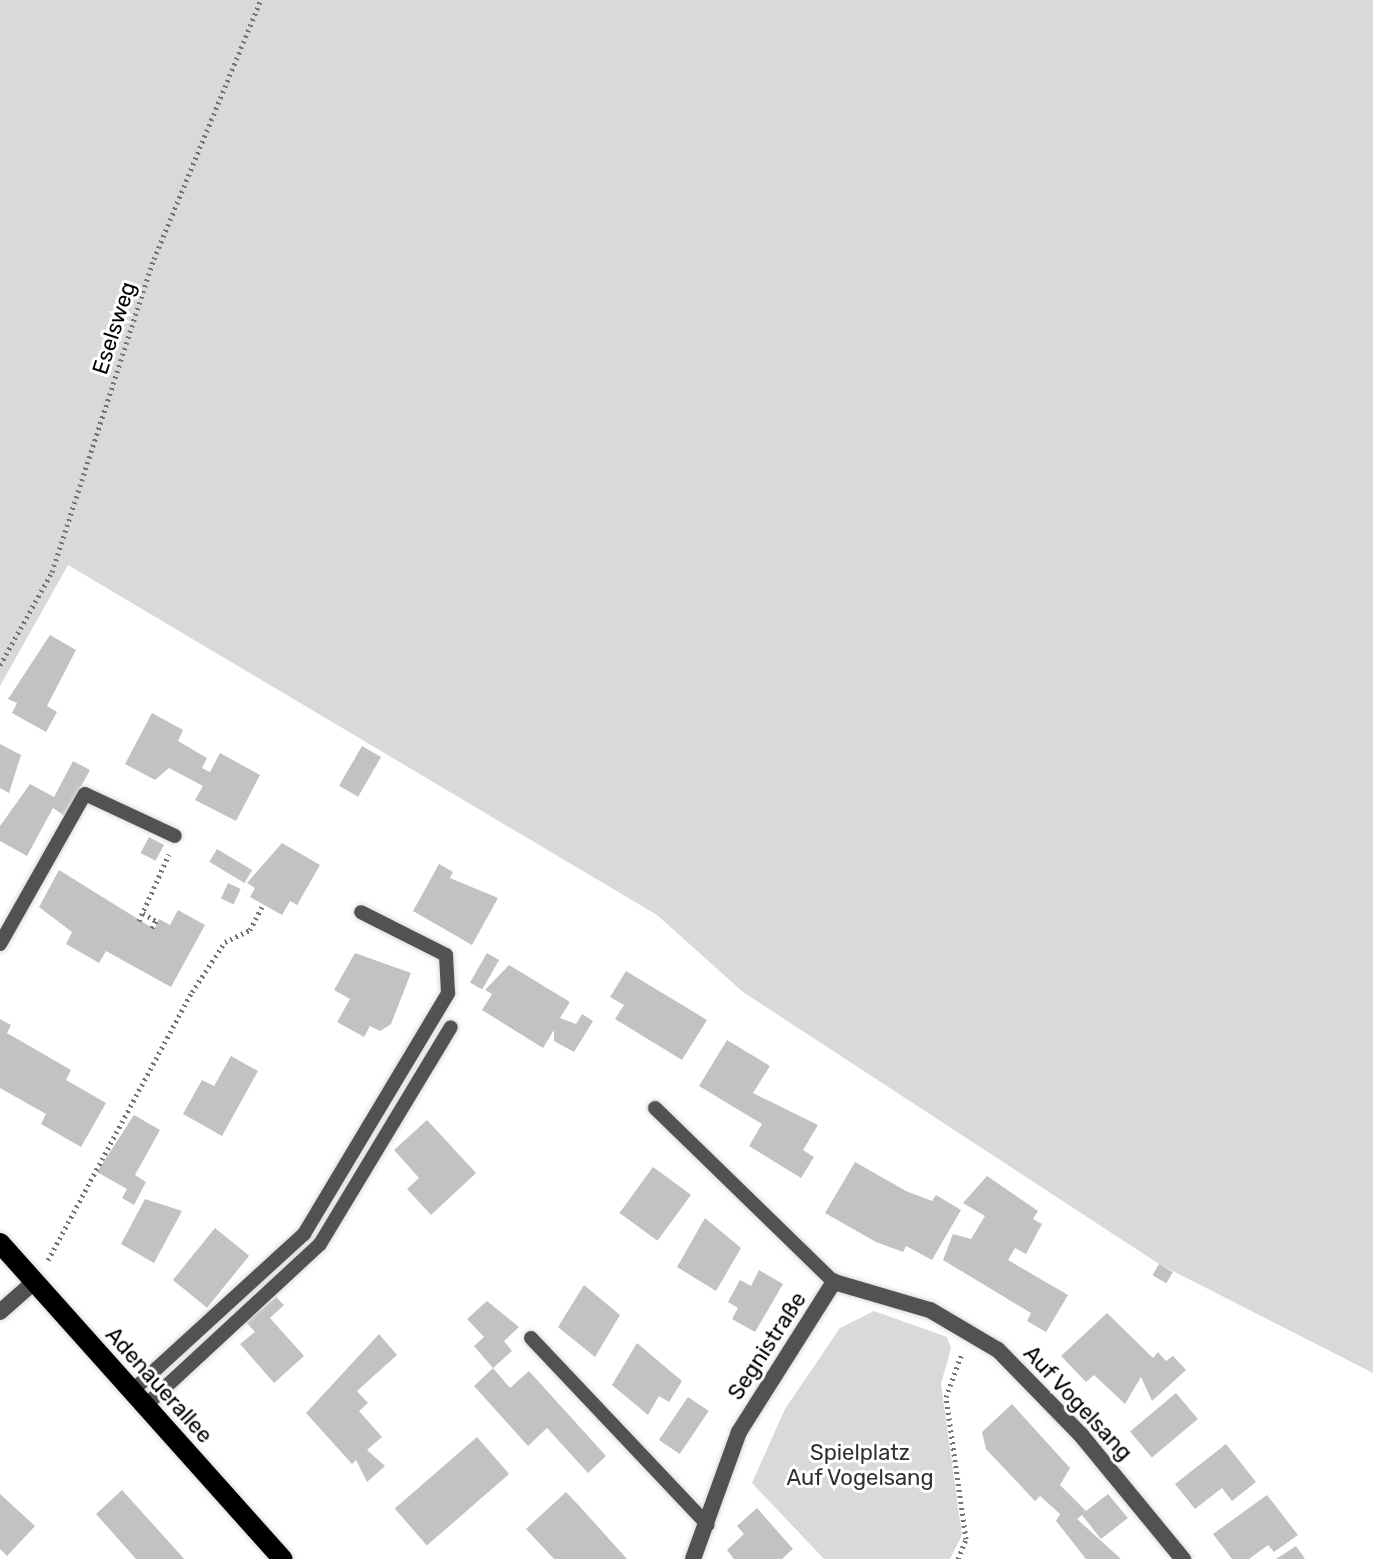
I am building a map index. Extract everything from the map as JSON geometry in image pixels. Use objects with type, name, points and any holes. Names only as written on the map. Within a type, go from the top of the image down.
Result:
[{"type":"main road","name":"Adenauerallee","points":[[0,1243],[283,1559]]},
{"type":"street","points":[[0,1312],[34,1282]]},
{"type":"street","name":"Auf Vogelsang","points":[[834,1282],[930,1310],[973,1335],[1049,1401],[1183,1559]]},
{"type":"street","name":"Segnistraße","points":[[693,1559],[762,1388],[834,1282]]},
{"type":"lane","points":[[0,944],[85,794],[177,837]]},
{"type":"lane","points":[[138,1399],[304,1234],[448,993],[446,955],[361,912]]},
{"type":"lane","points":[[138,1399],[320,1244],[451,1027]]},
{"type":"lane","name":"Auf Vogelsang","points":[[655,1108],[834,1282]]},
{"type":"lane","points":[[531,1338],[708,1525]]},
{"type":"path","name":"Eselsweg","points":[[0,665],[52,572],[154,259],[261,0]]},
{"type":"path","points":[[139,921],[177,837]]},
{"type":"path","points":[[34,1282],[178,1016],[225,942],[250,930],[263,905]]},
{"type":"path","points":[[143,913],[156,921],[152,928]]},
{"type":"path","points":[[958,1559],[966,1539],[946,1397],[973,1335]]},
{"type":"green space","points":[[0,0],[1373,0],[1373,1373],[1159,1264],[743,992],[657,915],[68,565],[0,686]]},
{"type":"green space","name":"Spielplatz Auf Vogelsang","points":[[874,1311],[947,1337],[951,1348],[941,1384],[962,1535],[950,1559],[824,1559],[752,1483],[785,1409],[840,1328]]},
{"type":"building","points":[[50,635],[76,650],[47,706],[57,712],[46,732],[12,713],[17,703],[8,699]]},
{"type":"building","points":[[152,713],[183,730],[178,741],[207,758],[202,768],[210,772],[220,753],[260,775],[236,821],[195,800],[203,786],[169,768],[155,780],[125,764]]},
{"type":"building","points":[[0,744],[21,755],[9,793],[0,788]]},
{"type":"building","points":[[362,746],[381,757],[358,797],[339,786]]},
{"type":"building","points":[[73,761],[90,770],[65,816],[53,808],[27,856],[0,841],[0,826],[30,784],[54,797]]},
{"type":"building","points":[[149,837],[164,845],[156,861],[141,853]]},
{"type":"building","points":[[282,843],[320,865],[297,905],[290,901],[282,915],[250,897],[255,888],[247,883]]},
{"type":"building","points":[[217,849],[252,870],[244,883],[209,862]]},
{"type":"building","points":[[439,864],[453,872],[450,878],[498,898],[472,945],[413,911]]},
{"type":"building","points":[[59,870],[154,929],[159,919],[170,925],[178,910],[205,925],[171,987],[106,951],[99,963],[66,944],[72,932],[39,907]]},
{"type":"building","points":[[228,883],[241,889],[234,904],[221,898]]},
{"type":"building","points":[[355,953],[411,973],[391,1024],[380,1031],[370,1026],[364,1037],[337,1022],[350,999],[334,990]]},
{"type":"building","points":[[487,953],[499,960],[482,989],[470,982]]},
{"type":"building","points":[[509,965],[570,1002],[560,1018],[576,1024],[582,1014],[593,1021],[574,1052],[554,1041],[554,1030],[543,1048],[482,1010],[492,994],[485,990]]},
{"type":"building","points":[[626,971],[707,1020],[682,1060],[615,1019],[624,1005],[610,997]]},
{"type":"building","points":[[0,1019],[11,1025],[7,1033],[71,1070],[66,1080],[106,1103],[81,1147],[41,1124],[46,1114],[0,1088]]},
{"type":"building","points":[[727,1040],[770,1066],[753,1093],[818,1125],[803,1150],[814,1157],[801,1178],[749,1146],[762,1124],[699,1086]]},
{"type":"building","points":[[231,1056],[258,1071],[222,1136],[183,1114],[202,1080],[214,1086]]},
{"type":"building","points":[[134,1115],[160,1130],[135,1175],[146,1182],[134,1205],[122,1198],[127,1189],[97,1172]]},
{"type":"building","points":[[427,1120],[476,1173],[431,1215],[407,1189],[419,1178],[394,1150]]},
{"type":"building","points":[[855,1162],[906,1191],[932,1201],[936,1195],[961,1210],[932,1260],[906,1246],[903,1252],[876,1242],[825,1213]]},
{"type":"building","points":[[653,1167],[691,1195],[658,1241],[619,1213]]},
{"type":"building","points":[[987,1176],[1038,1211],[1033,1219],[1042,1224],[1026,1254],[1015,1248],[1008,1260],[1068,1295],[1046,1332],[1027,1321],[1031,1313],[943,1260],[953,1234],[971,1239],[985,1216],[963,1203]]},
{"type":"building","points":[[145,1199],[182,1211],[154,1263],[121,1244]]},
{"type":"building","points":[[705,1218],[741,1248],[716,1291],[677,1267]]},
{"type":"building","points":[[215,1228],[249,1256],[207,1308],[173,1280]]},
{"type":"building","points":[[1159,1264],[1173,1272],[1166,1283],[1152,1275]]},
{"type":"building","points":[[759,1270],[783,1284],[755,1332],[732,1319],[738,1308],[728,1302],[740,1280],[751,1286]]},
{"type":"building","points":[[584,1285],[620,1315],[595,1357],[558,1327]]},
{"type":"building","points":[[276,1297],[284,1305],[270,1318],[304,1356],[274,1383],[240,1344],[255,1332],[246,1322]]},
{"type":"building","points":[[487,1301],[519,1327],[504,1341],[512,1351],[493,1368],[474,1346],[484,1337],[467,1319]]},
{"type":"building","points":[[1107,1313],[1153,1358],[1158,1352],[1166,1361],[1173,1356],[1186,1370],[1152,1401],[1141,1377],[1125,1404],[1094,1375],[1086,1382],[1061,1356]]},
{"type":"building","points":[[379,1334],[397,1355],[357,1391],[368,1403],[359,1411],[382,1437],[367,1450],[385,1466],[367,1482],[356,1460],[352,1464],[306,1413]]},
{"type":"building","points":[[637,1343],[682,1381],[669,1402],[659,1396],[648,1415],[612,1385]]},
{"type":"building","points":[[493,1368],[510,1388],[529,1371],[606,1456],[588,1473],[547,1428],[528,1446],[474,1386]]},
{"type":"building","points":[[1176,1393],[1198,1419],[1152,1458],[1130,1432]]},
{"type":"building","points":[[688,1397],[709,1411],[680,1454],[659,1440]]},
{"type":"building","points":[[1012,1404],[1070,1468],[1060,1485],[1086,1511],[1108,1494],[1128,1518],[1101,1539],[1082,1515],[1077,1519],[1121,1559],[1086,1559],[1056,1521],[1060,1514],[1040,1496],[1035,1501],[986,1449],[982,1432]]},
{"type":"building","points":[[477,1437],[509,1474],[427,1545],[395,1509]]},
{"type":"building","points":[[1226,1444],[1256,1482],[1232,1501],[1222,1488],[1195,1509],[1175,1484]]},
{"type":"building","points":[[122,1490],[184,1559],[136,1559],[96,1514]]},
{"type":"building","points":[[566,1492],[627,1559],[554,1559],[526,1529]]},
{"type":"building","points":[[0,1494],[35,1526],[7,1556],[0,1549]]},
{"type":"building","points":[[1267,1495],[1298,1535],[1274,1552],[1268,1545],[1249,1559],[1232,1559],[1213,1534]]},
{"type":"building","points":[[757,1508],[793,1549],[782,1559],[734,1559],[727,1550],[744,1534],[737,1526]]},
{"type":"building","points":[[1296,1546],[1305,1559],[1276,1559]]}]
